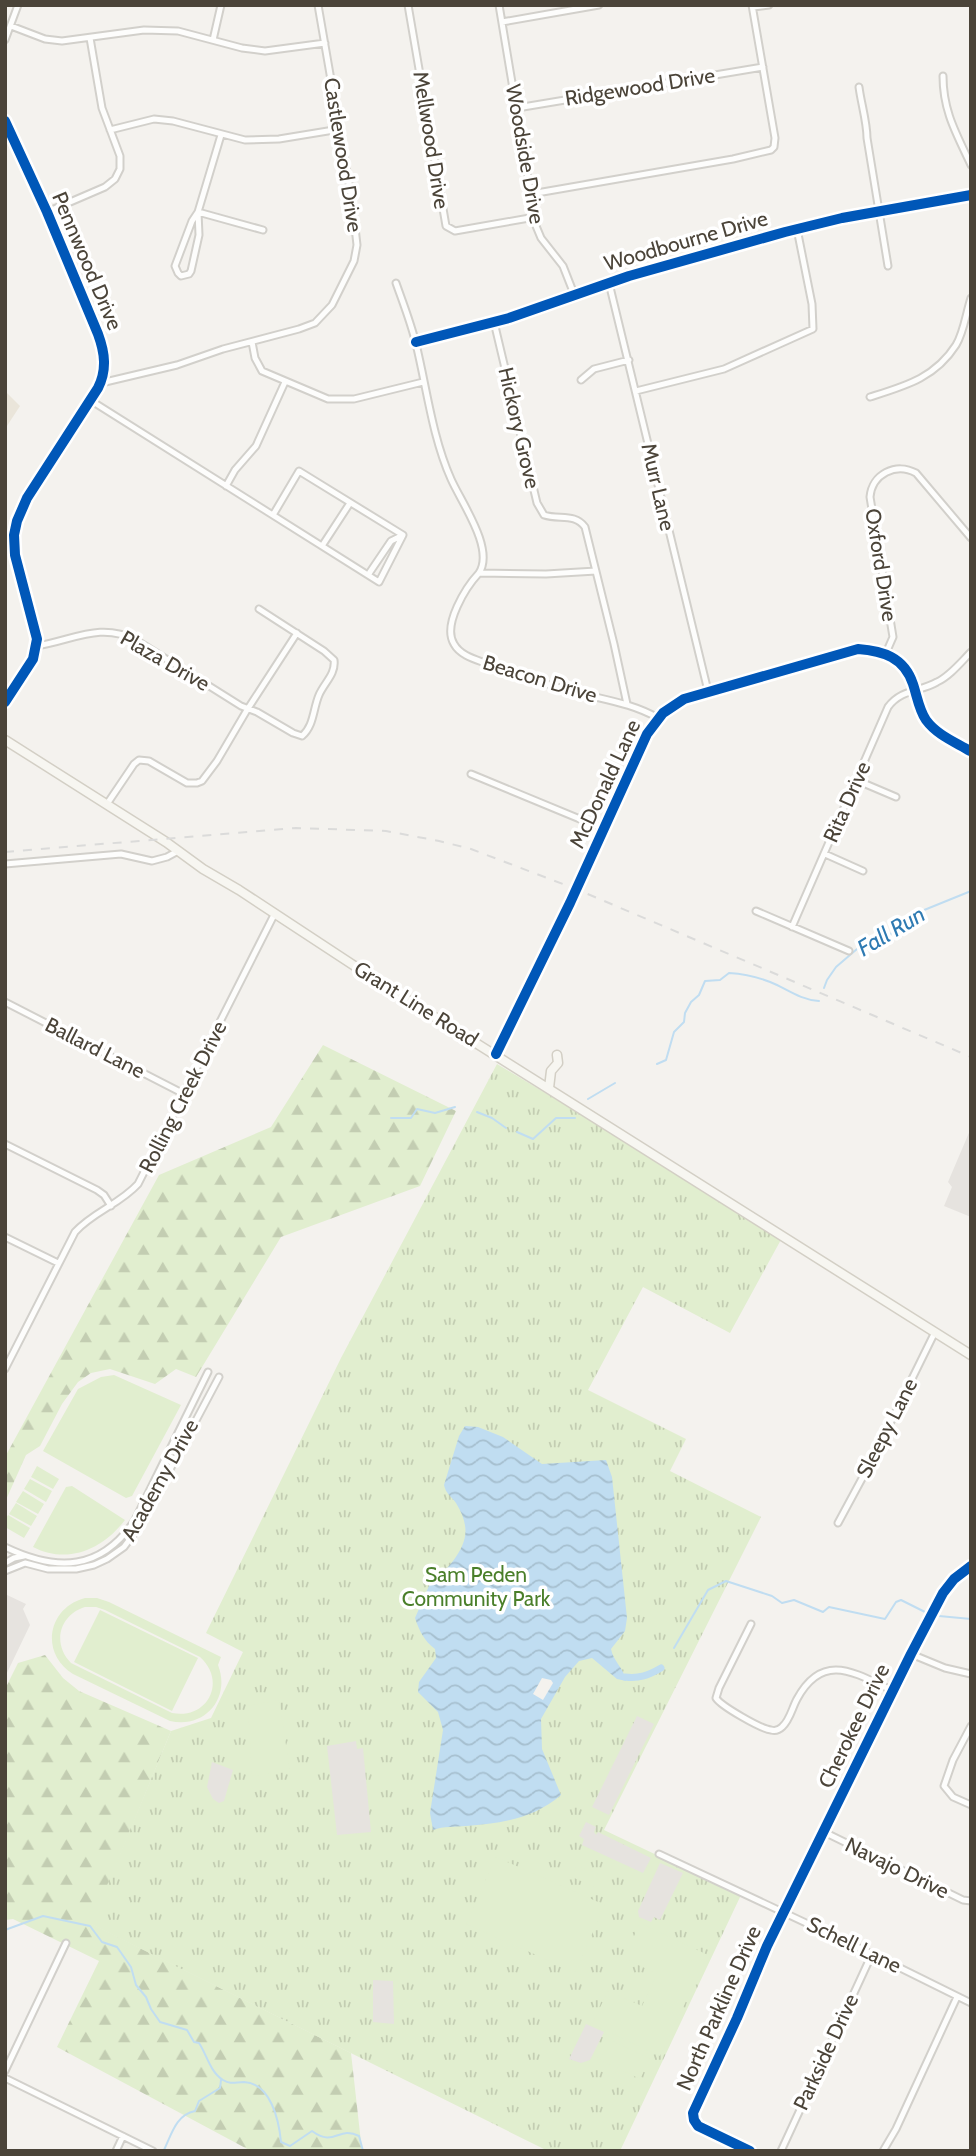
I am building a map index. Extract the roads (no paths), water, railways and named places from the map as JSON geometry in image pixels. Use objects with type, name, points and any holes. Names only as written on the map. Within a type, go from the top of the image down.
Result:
[{"type":"main road","name":"Grant Line Road","points":[[5,740],[379,982],[971,1355]]},
{"type":"main road","points":[[549,1088],[551,1070],[558,1062],[557,1055]]},
{"type":"street","points":[[5,40],[18,5]]},
{"type":"street","points":[[214,40],[221,5]]},
{"type":"street","name":"Castlewood Drive","points":[[101,383],[177,365],[299,330],[321,318],[331,304],[354,261],[357,245],[318,5]]},
{"type":"street","name":"Mellwood Drive","points":[[408,5],[446,226],[455,231],[535,217]]},
{"type":"street","name":"Woodside Drive","points":[[499,5],[539,234],[563,266],[574,295]]},
{"type":"street","points":[[502,22],[599,5]]},
{"type":"street","points":[[531,194],[768,152],[774,147],[775,138],[752,6],[769,5]]},
{"type":"street","points":[[11,26],[46,39],[68,41],[144,30],[177,32],[265,51],[325,43]]},
{"type":"street","points":[[47,212],[99,190],[115,179],[121,163],[103,108],[90,38]]},
{"type":"street","name":"Ridgewood Drive","points":[[517,108],[763,66]]},
{"type":"street","points":[[943,76],[947,111],[971,165]]},
{"type":"street","points":[[859,87],[888,266]]},
{"type":"street","points":[[110,131],[154,119],[173,121],[245,140],[265,140],[340,129]]},
{"type":"street","name":"Pennwood Drive","points":[[5,121],[101,341],[104,364],[101,383]]},
{"type":"street","points":[[198,212],[199,235],[191,271],[181,275],[175,266],[198,212],[221,135]]},
{"type":"street","name":"Woodbourne Drive","points":[[416,342],[494,322],[609,283],[797,229],[971,195]]},
{"type":"street","points":[[198,212],[263,230]]},
{"type":"street","points":[[636,391],[724,369],[813,329],[812,304],[797,229]]},
{"type":"street","points":[[396,283],[416,342],[440,451],[481,541],[484,563],[480,573],[546,574],[596,571]]},
{"type":"street","name":"Murr Lane","points":[[609,283],[708,691]]},
{"type":"street","points":[[870,397],[915,383],[943,362],[957,343],[971,298]]},
{"type":"street","name":"Hickory Grove","points":[[494,322],[537,503],[549,517],[575,518],[583,523],[626,704]]},
{"type":"street","points":[[252,342],[255,358],[262,371],[322,397],[341,401],[423,382]]},
{"type":"street","points":[[580,380],[594,369],[629,360]]},
{"type":"street","points":[[226,486],[235,470],[256,446],[285,382]]},
{"type":"street","points":[[5,702],[33,659],[37,646],[33,620],[12,555],[17,521],[27,498],[101,383]]},
{"type":"street","points":[[90,400],[379,582],[402,535]]},
{"type":"street","name":"Oxford Drive","points":[[886,653],[893,637],[870,497],[875,480],[895,469],[916,473],[971,538]]},
{"type":"street","points":[[273,515],[299,471],[402,535]]},
{"type":"street","points":[[322,546],[349,503]]},
{"type":"street","points":[[368,575],[391,541],[402,535]]},
{"type":"street","name":"Beacon Drive","points":[[480,573],[467,588],[451,624],[450,636],[458,650],[490,666],[533,681],[626,704],[658,718]]},
{"type":"street","name":"Plaza Drive","points":[[37,646],[102,631],[120,632],[248,709],[266,716],[298,736],[304,735],[335,664],[332,657],[259,609]]},
{"type":"street","points":[[107,804],[139,760],[149,761],[187,783],[202,781],[218,761],[297,633]]},
{"type":"street","name":"McDonald Lane","points":[[496,1054],[647,734],[658,718],[677,702],[708,691],[858,649],[886,653]]},
{"type":"street","name":"Rita Drive","points":[[792,927],[888,707],[898,696],[942,680],[971,652]]},
{"type":"street","points":[[886,653],[907,671],[923,715],[932,727],[970,752]]},
{"type":"street","points":[[471,774],[604,829]]},
{"type":"street","points":[[856,780],[896,797]]},
{"type":"street","points":[[5,864],[121,854],[152,861],[178,851]]},
{"type":"street","points":[[825,854],[863,870]]},
{"type":"street","points":[[756,911],[849,951]]},
{"type":"street","name":"Rolling Creek Drive","points":[[5,1369],[75,1232],[138,1184],[275,913]]},
{"type":"street","name":"Ballard Lane","points":[[5,1002],[184,1094]]},
{"type":"street","points":[[5,1144],[97,1190],[111,1206]]},
{"type":"street","points":[[5,1237],[58,1263]]},
{"type":"street","name":"Sleepy Lane","points":[[838,1523],[935,1332]]},
{"type":"street","name":"Academy Drive","points":[[5,1547],[56,1563],[91,1559],[119,1541],[135,1520],[208,1372]]},
{"type":"street","name":"Academy Drive","points":[[5,1571],[25,1563],[48,1569],[94,1566],[124,1546],[141,1524],[219,1377]]},
{"type":"street","points":[[5,1563],[27,1556]]},
{"type":"street","name":"Cherokee Drive","points":[[783,1912],[943,1593],[954,1578],[971,1566]]},
{"type":"street","points":[[751,1624],[716,1698],[722,1705],[765,1728],[774,1731],[781,1728],[803,1688],[825,1670],[846,1670],[893,1691]]},
{"type":"street","points":[[911,1654],[945,1668],[971,1674]]},
{"type":"street","points":[[971,1726],[953,1760],[944,1786],[953,1797],[971,1805]]},
{"type":"street","name":"Navajo Drive","points":[[824,1832],[971,1902]]},
{"type":"street","name":"Schell Lane","points":[[659,1854],[971,2003]]},
{"type":"street","name":"North Parkline Drive","points":[[750,2151],[698,2126],[693,2113],[783,1912]]},
{"type":"street","points":[[5,2071],[66,1943]]},
{"type":"street","name":"Parkside Drive","points":[[780,2151],[872,1954]]},
{"type":"street","points":[[883,2151],[896,2129],[957,1997]]},
{"type":"street","points":[[5,2078],[153,2151]]},
{"type":"street","points":[[116,2151],[123,2136]]},
{"type":"water","points":[[465,1426],[478,1427],[503,1437],[542,1464],[606,1460],[612,1477],[627,1618],[625,1631],[611,1649],[626,1681],[617,1679],[592,1658],[579,1661],[565,1677],[541,1719],[542,1749],[561,1795],[528,1815],[492,1823],[433,1830],[430,1813],[443,1730],[438,1712],[418,1692],[419,1682],[436,1658],[435,1649],[422,1635],[415,1618],[432,1579],[453,1561],[464,1540],[464,1519],[444,1485],[459,1436]]},
{"type":"waterway","name":"Fall Run","points":[[824,988],[836,967],[871,937],[890,935],[902,919],[971,891]]},
{"type":"waterway","name":"Fall Run","points":[[657,1064],[666,1060],[674,1032],[684,1022],[685,1013],[699,995],[705,981],[720,980],[729,973],[741,974],[765,980],[802,997],[819,1001]]},
{"type":"waterway","name":"Fall Run","points":[[588,1099],[615,1083]]},
{"type":"waterway","name":"Fall Run","points":[[391,1118],[411,1118],[417,1109],[435,1113],[455,1107]]},
{"type":"waterway","name":"Fall Run","points":[[477,1112],[506,1128]]},
{"type":"waterway","name":"Fall Run","points":[[517,1132],[533,1139],[556,1118],[575,1118]]},
{"type":"waterway","points":[[674,1648],[708,1590],[726,1581],[772,1596],[782,1603],[794,1600],[823,1612],[829,1607],[885,1619],[896,1602],[901,1600],[925,1612]]},
{"type":"waterway","points":[[939,1616],[971,1619]]},
{"type":"waterway","points":[[625,1677],[644,1676],[661,1668]]},
{"type":"waterway","points":[[5,1930],[43,1916],[90,1926],[102,1942],[117,1947],[131,1967],[136,1985],[160,2022],[187,2030],[194,2042],[199,2043],[215,2073],[223,2080],[253,2084],[261,2089],[276,2114],[281,2142],[290,2146],[312,2131],[326,2137],[352,2133],[359,2136],[363,2151]]},
{"type":"waterway","points":[[164,2150],[172,2131],[183,2116],[195,2111],[199,2101],[220,2088],[221,2080]]},
{"type":"railway","points":[[5,852],[296,828],[386,831],[439,841],[471,849],[576,889],[971,1057]]},
{"type":"park label","name":"Sam Peden Community Park","points":[[476,1587]]}]
